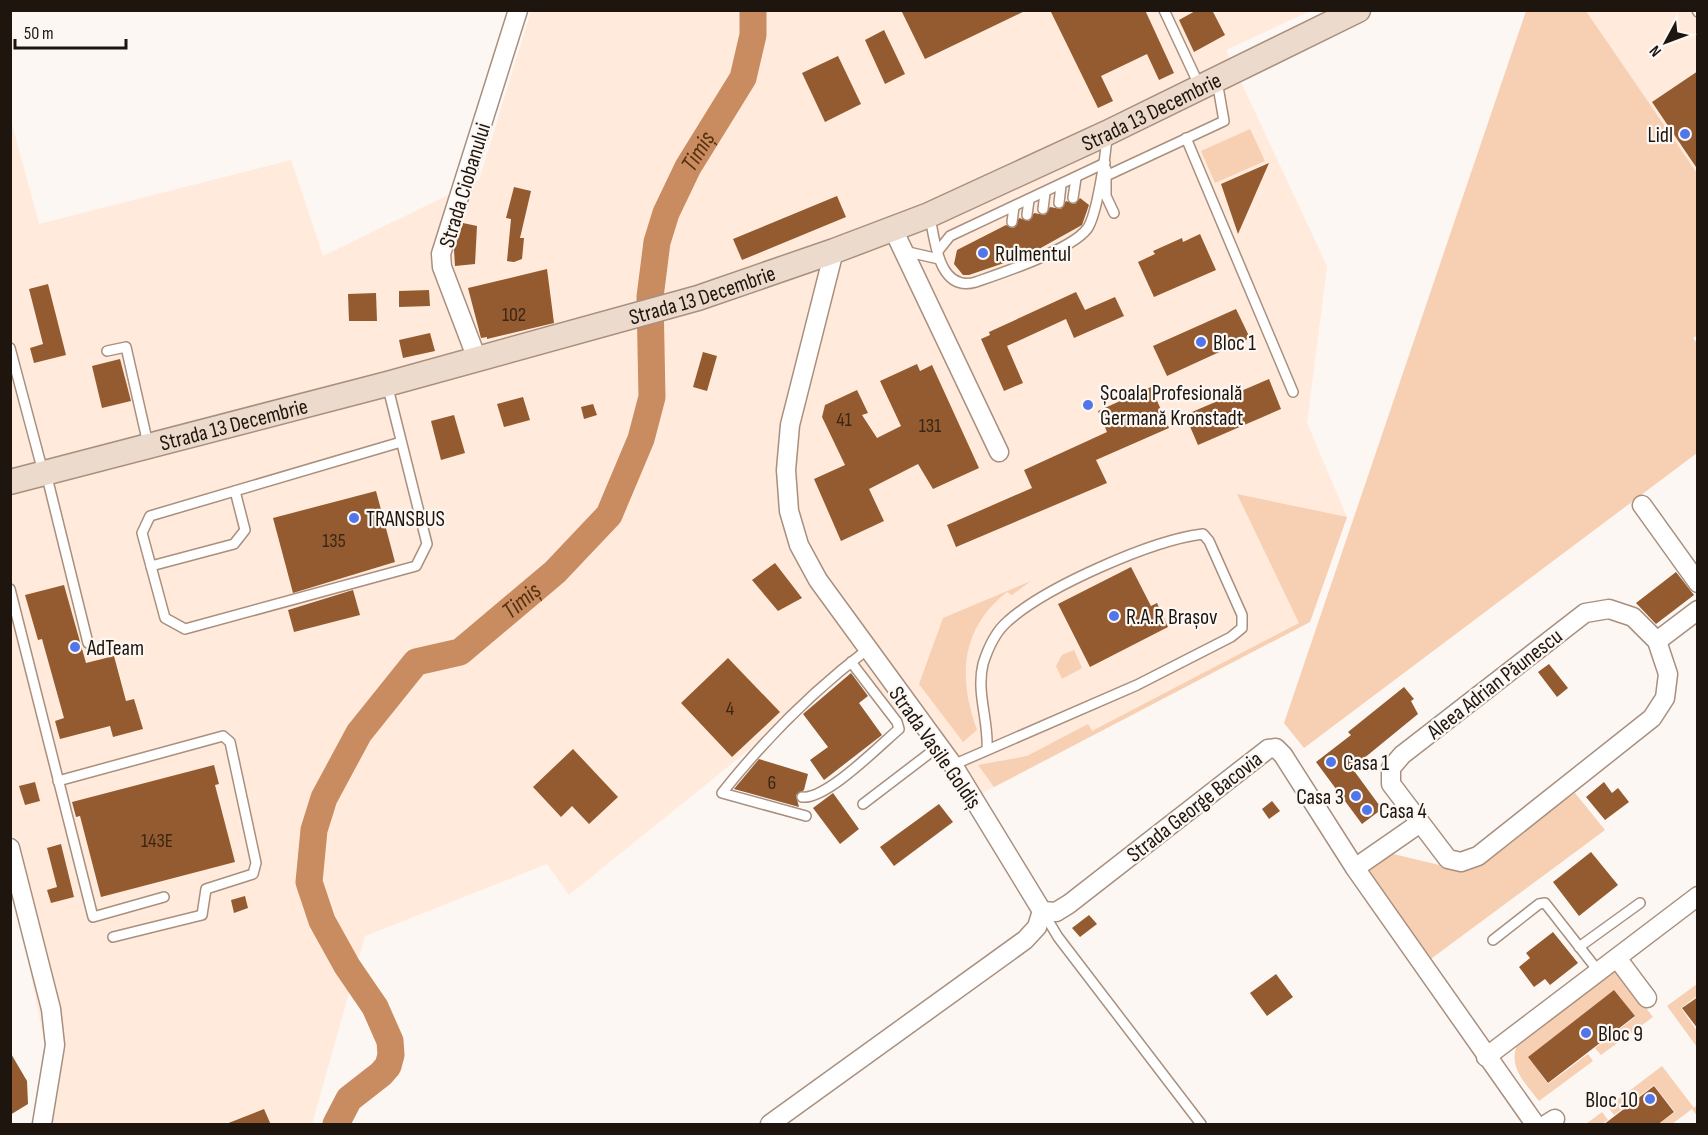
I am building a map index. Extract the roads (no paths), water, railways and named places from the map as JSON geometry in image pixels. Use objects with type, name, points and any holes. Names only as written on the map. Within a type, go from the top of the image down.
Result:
[{"type":"main road","name":"Strada 13 Decembrie","points":[[10,482],[387,384],[593,325],[698,298],[834,251],[897,240],[929,215],[1107,133],[1358,10]]},
{"type":"street","name":"Strada Ciobanului","points":[[477,359],[442,267],[441,254],[518,10]]},
{"type":"street","points":[[897,240],[999,452]]},
{"type":"street","name":"Strada Vasile Goldiș","points":[[834,251],[790,425],[786,470],[789,511],[799,545],[818,580],[953,765],[1042,911]]},
{"type":"street","points":[[1642,505],[1698,583]]},
{"type":"street","name":"Aleea Adrian Păunescu","points":[[1609,609],[1633,617],[1657,640],[1668,674],[1665,698],[1652,718],[1478,856],[1461,862],[1448,859],[1391,784],[1391,768],[1402,755],[1585,613],[1609,609]]},
{"type":"street","points":[[1657,640],[1698,610]]},
{"type":"street","name":"Strada George Bacovia","points":[[1042,911],[1056,912],[1069,904],[1268,749],[1276,748],[1283,755],[1355,868],[1535,1125]]},
{"type":"street","points":[[1355,868],[1420,823]]},
{"type":"street","points":[[10,848],[16,890],[51,1009],[55,1045],[42,1125]]},
{"type":"street","points":[[1486,1057],[1698,896]]},
{"type":"street","points":[[770,1125],[1024,940],[1037,927],[1042,911]]},
{"type":"street","points":[[1617,958],[1647,998]]},
{"type":"lane","points":[[1106,176],[1224,121],[1209,84],[1164,10]]},
{"type":"lane","points":[[1107,133],[1106,196],[1114,213]]},
{"type":"lane","points":[[1186,138],[1293,392]]},
{"type":"lane","points":[[938,255],[950,236],[1105,163]]},
{"type":"lane","points":[[929,215],[938,255],[950,278],[968,285],[1054,245],[1080,236],[1090,223],[1105,163]]},
{"type":"lane","points":[[1073,198],[1076,178]]},
{"type":"lane","points":[[1059,203],[1061,185]]},
{"type":"lane","points":[[1043,209],[1045,193]]},
{"type":"lane","points":[[1027,215],[1029,200]]},
{"type":"lane","points":[[1012,222],[1014,207]]},
{"type":"lane","points":[[1068,242],[1069,232]]},
{"type":"lane","points":[[897,240],[938,255]]},
{"type":"lane","points":[[107,351],[126,347],[149,446]]},
{"type":"lane","points":[[10,348],[88,643]]},
{"type":"lane","points":[[387,384],[427,544],[416,566],[186,629],[165,618],[142,533],[150,516],[401,442]]},
{"type":"lane","points":[[151,566],[234,544],[245,530],[235,491]]},
{"type":"lane","points":[[953,765],[1137,685],[1231,637],[1242,628],[1242,615],[1209,541],[1203,534],[1170,540],[1130,555],[1029,604],[1006,622],[991,642],[983,665],[980,688],[988,725],[987,750]]},
{"type":"lane","points":[[10,589],[93,917],[164,897]]},
{"type":"lane","points":[[806,816],[722,792],[746,762],[786,722],[868,649]]},
{"type":"lane","points":[[802,797],[810,798],[825,790],[899,729],[851,662]]},
{"type":"lane","points":[[886,708],[902,696]]},
{"type":"lane","points":[[58,781],[223,736],[230,741],[256,863],[253,874],[206,889],[202,915],[113,937]]},
{"type":"lane","points":[[863,804],[939,746]]},
{"type":"lane","points":[[1493,940],[1539,904],[1545,903],[1599,972]]},
{"type":"lane","points":[[1579,947],[1640,903]]},
{"type":"lane","points":[[1042,911],[1058,937],[1201,1125]]},
{"type":"waterway","name":"Timiș","points":[[336,1124],[349,1099],[381,1074],[388,1066],[391,1055],[390,1041],[375,1007],[347,966],[322,921],[309,882],[314,830],[324,798],[359,733],[416,662],[460,652],[555,572],[609,515],[641,439],[652,397],[650,297],[657,242],[666,213],[688,167],[743,78],[753,35],[753,10]]},
{"type":"place","name":"Lidl","points":[[1685,134]]},
{"type":"place","name":"Rulmentul","points":[[983,253]]},
{"type":"place","name":"Bloc 1","points":[[1201,342]]},
{"type":"place","name":"Școala Profesională Germană Kronstadt","points":[[1088,405]]},
{"type":"place","name":"TRANSBUS","points":[[354,518]]},
{"type":"place","name":"R.A.R Brașov","points":[[1114,616]]},
{"type":"place","name":"AdTeam","points":[[75,647]]},
{"type":"place","name":"Casa 1","points":[[1331,762]]},
{"type":"place","name":"Casa 3","points":[[1356,796]]},
{"type":"place","name":"Casa 4","points":[[1367,810]]},
{"type":"place","name":"Bloc 9","points":[[1586,1033]]},
{"type":"place","name":"Bloc 10","points":[[1650,1099]]}]
